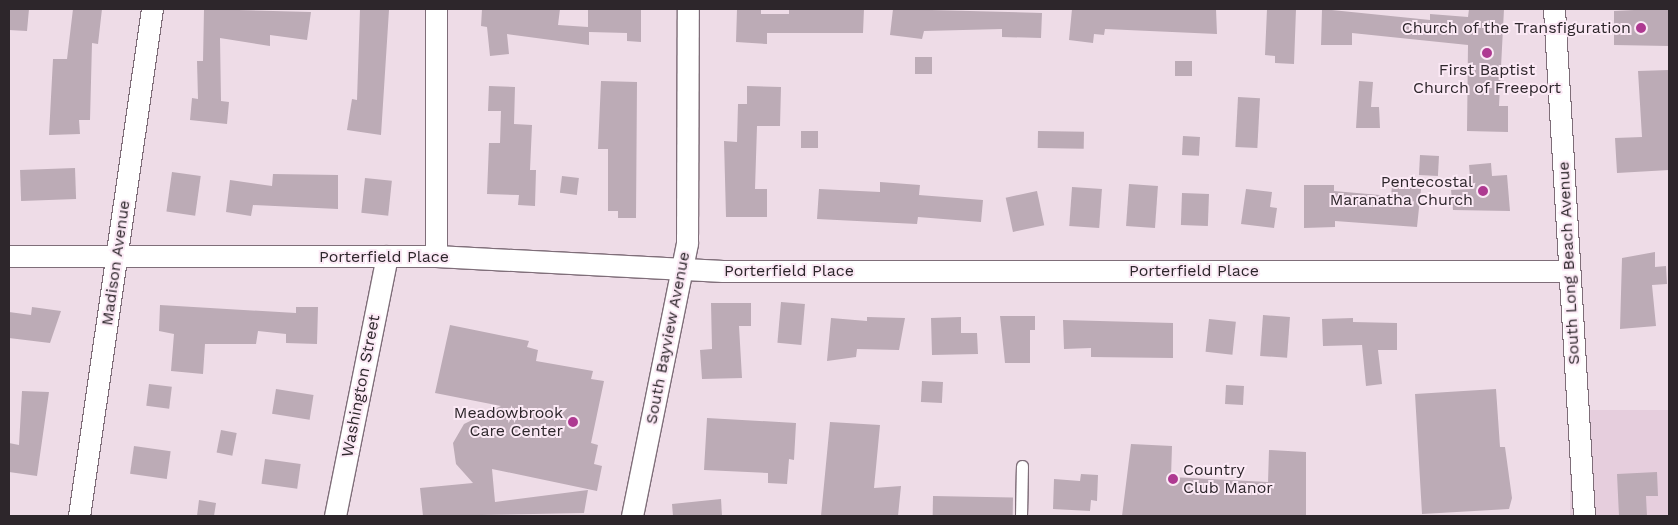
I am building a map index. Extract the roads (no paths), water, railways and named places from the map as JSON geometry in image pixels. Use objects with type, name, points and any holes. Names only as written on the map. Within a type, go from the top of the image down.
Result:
[{"type":"street","name":"Madison Avenue","points":[[79,516],[152,9]]},
{"type":"street","points":[[436,9],[436,256]]},
{"type":"street","name":"South Bayview Avenue","points":[[636,513],[677,304],[680,268],[687,243],[688,9]]},
{"type":"street","name":"South Long Beach Avenue","points":[[1554,9],[1584,516]]},
{"type":"street","name":"Porterfield Place","points":[[9,256],[436,256],[680,268],[1569,271]]},
{"type":"street","name":"Washington Street","points":[[334,516],[387,256]]},
{"type":"lane","points":[[1020,516],[1022,466]]},
{"type":"place","name":"Church of the Transfiguration","points":[[1641,28]]},
{"type":"place","name":"First Baptist Church of Freeport","points":[[1487,53]]},
{"type":"place","name":"Pentecostal Maranatha Church","points":[[1483,191]]},
{"type":"place","name":"Meadowbrook Care Center","points":[[573,422]]},
{"type":"place","name":"Country Club Manor","points":[[1173,479]]}]
